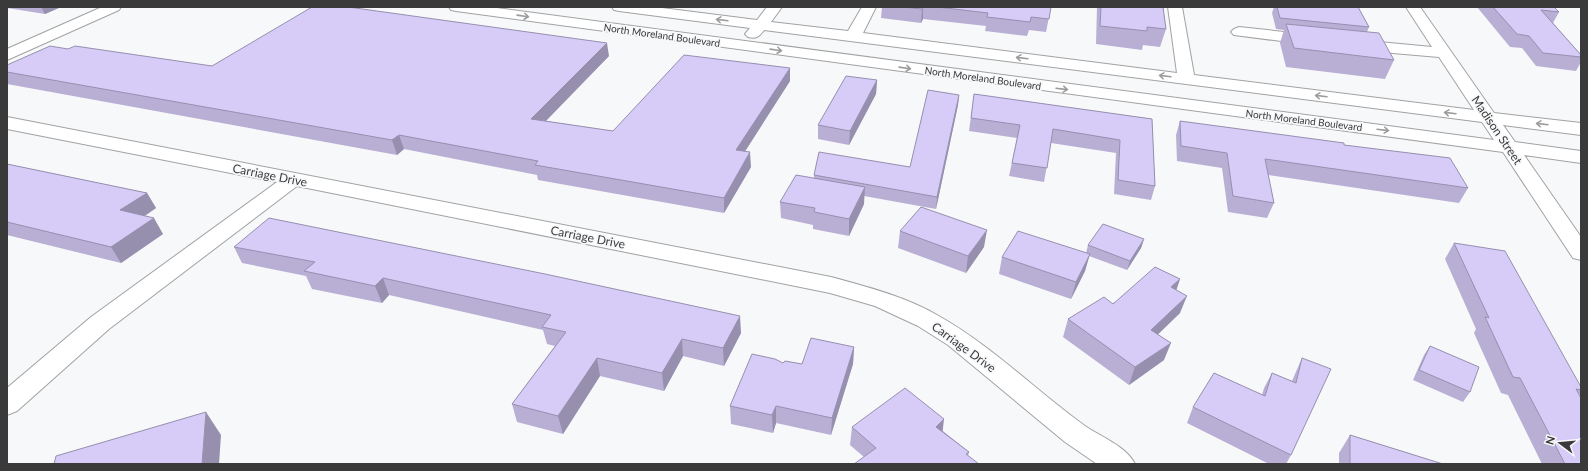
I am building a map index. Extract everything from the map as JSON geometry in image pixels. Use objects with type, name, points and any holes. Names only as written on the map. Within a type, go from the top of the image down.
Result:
[{"type":"street","points":[[7,55],[114,7]]},
{"type":"street","name":"North Moreland Boulevard","points":[[456,7],[1581,157]]},
{"type":"street","name":"North Moreland Boulevard","points":[[619,7],[672,10],[761,25],[1581,129]]},
{"type":"street","points":[[744,46],[775,7]]},
{"type":"street","points":[[853,37],[869,7]]},
{"type":"street","points":[[1174,7],[1186,79]]},
{"type":"street","name":"Madison Street","points":[[1413,7],[1581,253]]},
{"type":"street","points":[[1239,32],[1444,53]]},
{"type":"street","points":[[1258,88],[1267,115]]},
{"type":"street","name":"Carriage Drive","points":[[7,123],[831,285],[884,300],[927,320],[957,339],[1075,434],[1120,464]]},
{"type":"street","points":[[7,404],[100,323],[293,180]]},
{"type":"building","points":[[312,7],[348,7],[607,43],[531,119],[613,131],[684,55],[790,68],[736,150],[750,152],[724,198],[535,165],[538,161],[399,135],[392,140],[7,72],[7,65],[50,46],[68,49],[75,46],[212,66]]},
{"type":"building","points":[[903,7],[923,7],[922,9]]},
{"type":"building","points":[[937,7],[1051,7],[1049,19],[1031,17],[1030,22],[987,17],[988,13]]},
{"type":"building","points":[[1101,7],[1163,7],[1166,29],[1147,27],[1147,31],[1100,26]]},
{"type":"building","points":[[1277,7],[1358,7],[1369,27],[1280,18]]},
{"type":"building","points":[[1493,7],[1554,7],[1559,12],[1541,10],[1581,55],[1581,57],[1543,53],[1529,36],[1517,34]]},
{"type":"building","points":[[1286,24],[1379,33],[1394,60],[1294,48]]},
{"type":"building","points":[[846,76],[877,80],[850,131],[818,125]]},
{"type":"building","points":[[928,90],[959,95],[937,197],[814,175],[819,152],[910,167]]},
{"type":"building","points":[[974,94],[1152,119],[1155,186],[1118,180],[1120,140],[1053,129],[1047,168],[1012,163],[1020,125],[971,118]]},
{"type":"building","points":[[1180,121],[1344,143],[1344,145],[1450,158],[1468,188],[1265,159],[1274,203],[1233,196],[1227,153],[1181,146]]},
{"type":"building","points":[[7,164],[147,193],[120,210],[154,218],[111,247],[7,222]]},
{"type":"building","points":[[796,175],[865,187],[849,219],[814,212],[815,208],[780,202]]},
{"type":"building","points":[[921,207],[987,230],[968,256],[900,231]]},
{"type":"building","points":[[269,218],[545,274],[740,316],[723,348],[682,339],[662,373],[597,358],[558,416],[512,404],[566,332],[542,327],[551,315],[383,278],[375,286],[304,271],[315,262],[234,247]]},
{"type":"building","points":[[1103,224],[1144,239],[1130,261],[1088,245]]},
{"type":"building","points":[[1018,231],[1090,254],[1076,282],[1002,257]]},
{"type":"building","points":[[1454,243],[1505,251],[1581,387],[1581,390],[1576,389],[1581,398],[1581,464],[1565,464],[1520,378],[1513,377],[1485,317],[1489,318]]},
{"type":"building","points":[[1155,267],[1180,279],[1171,287],[1187,296],[1151,330],[1171,343],[1135,367],[1068,319],[1104,297],[1113,304]]},
{"type":"building","points":[[811,338],[854,347],[832,418],[776,406],[772,415],[730,406],[752,354],[775,359],[783,363],[785,361],[802,364]]},
{"type":"building","points":[[1430,346],[1479,367],[1470,392],[1419,370]]},
{"type":"building","points":[[1302,358],[1331,369],[1291,455],[1193,407],[1214,373],[1265,396],[1272,373],[1296,383]]},
{"type":"building","points":[[905,388],[944,419],[936,427],[969,452],[966,454],[979,464],[854,464],[876,448],[852,427]]},
{"type":"building","points":[[206,412],[202,464],[54,464],[56,456]]},
{"type":"building","points":[[1350,435],[1443,464],[1350,464]]}]
